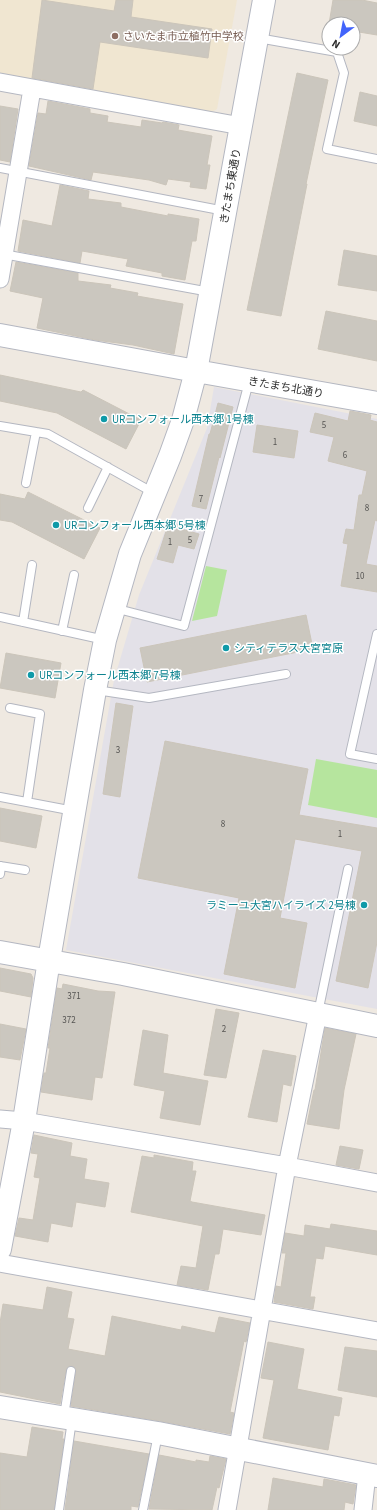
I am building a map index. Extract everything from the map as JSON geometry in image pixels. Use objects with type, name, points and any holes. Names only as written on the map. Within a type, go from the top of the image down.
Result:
[{"type":"street","name":"きたまち東通り","points":[[0,1249],[24,1122],[49,960],[95,690],[105,640],[130,554],[183,420],[196,371],[264,0]]},
{"type":"street","points":[[0,82],[241,126]]},
{"type":"street","points":[[0,279],[2,254],[32,89]]},
{"type":"street","name":"きたまち北通り","points":[[0,335],[377,403]]},
{"type":"street","points":[[0,952],[49,960],[377,1026]]},
{"type":"street","points":[[227,1510],[287,1166],[318,1014]]},
{"type":"street","points":[[0,1119],[287,1166],[377,1183]]},
{"type":"street","points":[[0,1263],[377,1331]]},
{"type":"street","points":[[0,1407],[158,1433],[372,1475],[363,1510]]},
{"type":"lane","points":[[257,38],[337,52],[344,73],[327,149],[377,160]]},
{"type":"lane","points":[[0,168],[226,211]]},
{"type":"lane","points":[[2,254],[211,292]]},
{"type":"lane","points":[[114,607],[184,626],[249,380]]},
{"type":"lane","points":[[0,426],[48,434],[155,493]]},
{"type":"lane","points":[[26,483],[36,432]]},
{"type":"lane","points":[[88,508],[108,467]]},
{"type":"lane","points":[[23,622],[32,565]]},
{"type":"lane","points":[[62,631],[74,575]]},
{"type":"lane","points":[[0,617],[105,640]]},
{"type":"lane","points":[[377,634],[350,754],[377,759]]},
{"type":"lane","points":[[95,690],[149,698],[286,674]]},
{"type":"lane","points":[[10,708],[40,714],[28,802]]},
{"type":"lane","points":[[0,797],[75,811]]},
{"type":"lane","points":[[0,874],[1,866],[25,870]]},
{"type":"lane","points":[[318,1014],[348,869]]},
{"type":"lane","points":[[59,1510],[71,1371]]},
{"type":"lane","points":[[143,1510],[158,1433]]},
{"type":"shaded area","name":"さいたま市立植竹中学校","points":[[0,0],[237,0],[217,109],[210,113],[0,73]]},
{"type":"shaded area","points":[[214,387],[377,419],[377,1009],[66,950],[114,680],[139,595],[207,428]]},
{"type":"green space","points":[[206,566],[227,570],[217,616],[192,621]]},
{"type":"green space","points":[[316,759],[377,770],[377,818],[308,805]]},
{"type":"building","points":[[42,0],[114,11],[116,0],[133,0],[131,17],[212,29],[208,58],[100,42],[93,89],[32,78]]},
{"type":"building","points":[[333,0],[362,0],[377,3],[377,35],[361,32],[361,16],[330,16]]},
{"type":"building","points":[[297,73],[328,80],[306,184],[281,316],[247,310]]},
{"type":"building","points":[[360,92],[377,96],[377,126],[354,121]]},
{"type":"building","points":[[48,101],[90,109],[90,113],[108,116],[107,122],[141,127],[142,120],[163,122],[179,125],[178,130],[212,136],[207,165],[210,165],[206,189],[190,187],[191,182],[168,179],[166,185],[149,180],[93,172],[91,180],[29,166],[38,113],[46,114]]},
{"type":"building","points":[[0,106],[18,109],[10,162],[0,160]]},
{"type":"building","points":[[60,185],[89,191],[88,199],[121,203],[121,207],[168,216],[168,214],[199,219],[196,241],[192,241],[185,280],[162,276],[162,273],[126,266],[128,259],[82,251],[80,263],[18,251],[23,220],[52,226]]},
{"type":"building","points":[[344,250],[377,256],[377,291],[338,285]]},
{"type":"building","points":[[16,262],[78,273],[78,281],[111,285],[110,288],[138,293],[137,296],[183,304],[174,354],[37,328],[43,298],[10,291]]},
{"type":"building","points":[[326,311],[377,321],[377,361],[318,349]]},
{"type":"building","points":[[0,375],[81,392],[83,390],[141,420],[126,449],[57,413],[0,401]]},
{"type":"building","points":[[218,403],[233,407],[206,509],[192,506]]},
{"type":"building","points":[[350,411],[371,415],[370,420],[377,422],[377,521],[375,520],[366,564],[377,566],[377,592],[341,586],[348,544],[343,543],[346,529],[354,530],[359,495],[362,495],[367,471],[328,461],[334,437],[310,432],[315,413],[348,421]]},
{"type":"building","points":[[257,425],[298,431],[294,458],[253,452]]},
{"type":"building","name":"URコンフォール西本郷 5号棟","points":[[28,492],[100,528],[84,559],[12,522],[0,520],[0,494],[25,499]]},
{"type":"building","points":[[169,522],[182,526],[181,529],[199,534],[194,549],[178,545],[173,563],[157,559]]},
{"type":"building","name":"シティテラス大宮宮原","points":[[306,615],[313,649],[147,682],[140,648]]},
{"type":"building","name":"URコンフォール西本郷 7号棟","points":[[6,653],[61,663],[55,698],[0,688]]},
{"type":"building","points":[[116,703],[133,706],[120,797],[103,794]]},
{"type":"building","points":[[165,741],[308,769],[299,815],[377,828],[377,942],[368,988],[336,981],[362,851],[295,839],[280,918],[307,923],[295,988],[224,974],[239,898],[138,878]]},
{"type":"building","points":[[0,808],[42,816],[36,848],[0,841]]},
{"type":"building","points":[[0,968],[31,974],[33,978],[31,997],[0,991]]},
{"type":"building","points":[[63,984],[98,991],[115,992],[102,1078],[95,1077],[92,1100],[41,1092],[50,1048],[48,1048],[57,988],[62,989]]},
{"type":"building","points":[[216,1009],[239,1013],[226,1078],[204,1075]]},
{"type":"building","points":[[0,1024],[26,1029],[20,1060],[0,1057]]},
{"type":"building","points":[[325,1028],[356,1034],[344,1090],[339,1129],[307,1124],[315,1090]]},
{"type":"building","points":[[143,1030],[168,1035],[163,1073],[208,1081],[200,1125],[160,1118],[165,1091],[134,1085]]},
{"type":"building","points":[[263,1050],[296,1056],[291,1086],[283,1084],[277,1122],[248,1117]]},
{"type":"building","points":[[34,1135],[72,1143],[70,1156],[87,1159],[84,1179],[109,1183],[105,1207],[76,1202],[72,1227],[51,1223],[48,1242],[15,1236],[19,1218],[33,1220],[40,1178],[34,1177],[38,1154],[31,1153]]},
{"type":"building","points":[[340,1146],[363,1150],[359,1169],[336,1165]]},
{"type":"building","points":[[154,1155],[193,1162],[192,1171],[196,1171],[190,1201],[265,1215],[261,1235],[223,1229],[219,1254],[215,1254],[208,1290],[177,1285],[181,1266],[196,1268],[203,1226],[131,1212],[142,1156],[154,1158]]},
{"type":"building","points":[[331,1224],[377,1231],[377,1255],[325,1246],[323,1259],[316,1258],[310,1297],[315,1297],[313,1309],[274,1302],[276,1286],[281,1287],[286,1253],[282,1253],[285,1233],[304,1236],[305,1225],[330,1229]]},
{"type":"building","points":[[47,1287],[72,1292],[67,1318],[74,1319],[68,1349],[105,1356],[112,1316],[181,1330],[182,1326],[215,1333],[219,1317],[250,1323],[246,1342],[244,1341],[230,1412],[234,1413],[230,1434],[71,1406],[76,1372],[76,1369],[72,1366],[69,1366],[66,1370],[60,1404],[0,1392],[0,1323],[3,1304],[43,1310]]},
{"type":"building","points":[[268,1342],[304,1349],[297,1389],[342,1398],[339,1416],[334,1415],[328,1450],[263,1438],[274,1380],[261,1378]]},
{"type":"building","points":[[345,1347],[377,1351],[377,1397],[338,1390]]},
{"type":"building","points":[[32,1427],[63,1432],[62,1439],[64,1439],[54,1510],[0,1510],[0,1453],[27,1457]]},
{"type":"building","points":[[74,1441],[149,1454],[138,1507],[131,1506],[131,1510],[65,1510]]},
{"type":"building","points":[[159,1455],[196,1462],[196,1460],[209,1462],[210,1456],[226,1459],[219,1488],[217,1487],[212,1510],[149,1509]]},
{"type":"building","points":[[273,1478],[323,1487],[324,1479],[356,1485],[353,1504],[345,1502],[344,1510],[268,1510]]},
{"type":"place","name":"さいたま市立植竹中学校","points":[[115,36]]},
{"type":"place","name":"URコンフォール西本郷 1号棟","points":[[104,419]]},
{"type":"place","name":"URコンフォール西本郷 5号棟","points":[[56,525]]},
{"type":"place","name":"シティテラス大宮宮原","points":[[226,648]]},
{"type":"place","name":"URコンフォール西本郷 7号棟","points":[[31,675]]},
{"type":"place","name":"ラミーユ大宮ハイライズ 2号棟","points":[[364,905]]}]
